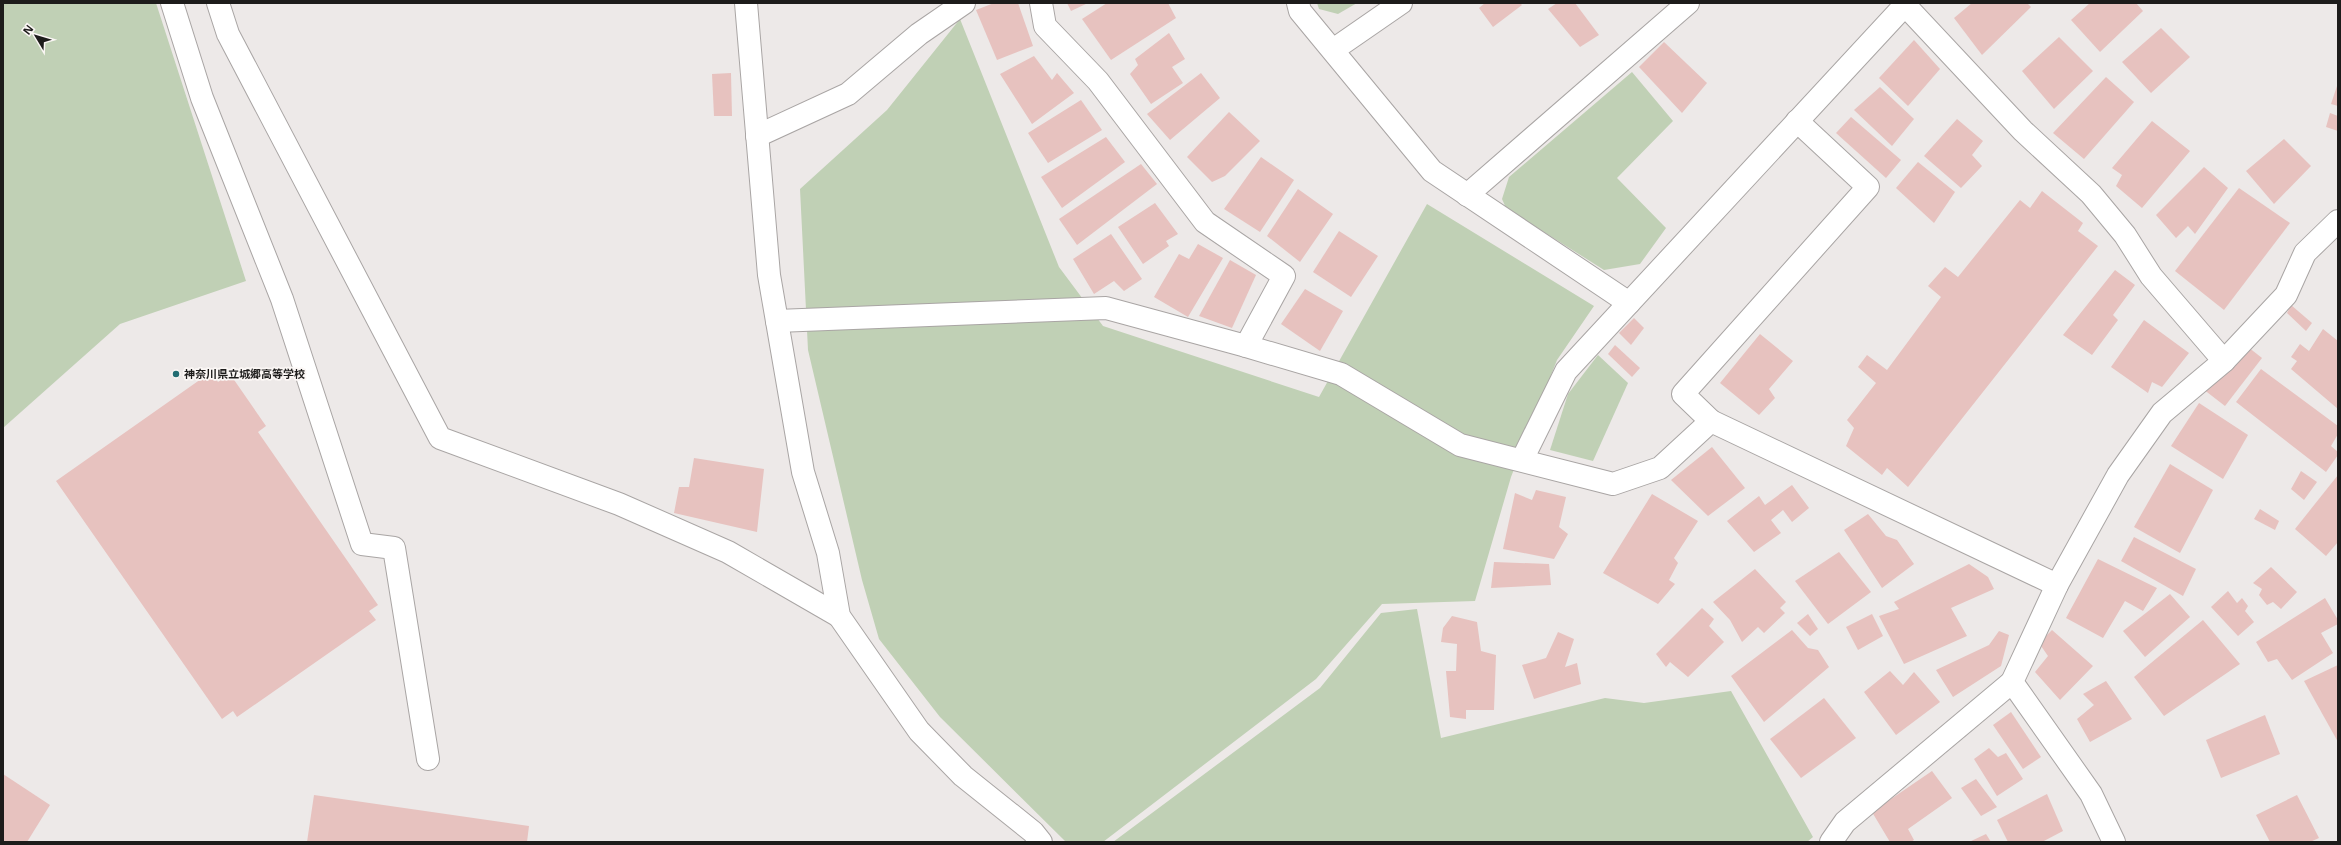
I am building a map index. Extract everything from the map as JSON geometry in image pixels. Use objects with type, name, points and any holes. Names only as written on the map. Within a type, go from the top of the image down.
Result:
[{"type":"street","points":[[172,3],[202,98],[282,299],[362,544],[394,548],[428,759]]},
{"type":"street","points":[[218,3],[228,34],[440,438],[619,504],[728,552],[839,616]]},
{"type":"street","points":[[746,3],[769,275],[803,472],[828,553],[839,616],[919,731],[963,776],[1034,832],[1041,842]]},
{"type":"street","points":[[757,136],[848,94],[920,34],[964,3]]},
{"type":"street","points":[[1041,3],[1045,26],[1098,81],[1205,222],[1284,276],[1246,346]]},
{"type":"street","points":[[1298,3],[1300,11],[1432,171],[1629,303]]},
{"type":"street","points":[[1333,50],[1401,3]]},
{"type":"street","points":[[1467,195],[1688,3]]},
{"type":"street","points":[[1522,460],[1566,371],[1904,4],[2022,131],[2091,194],[2125,235],[2150,276],[2224,361]]},
{"type":"street","points":[[1797,121],[1868,187],[1683,394],[1711,421],[2057,585]]},
{"type":"street","points":[[1831,842],[1845,822],[2012,682],[2057,585],[2118,475],[2162,413],[2224,361],[2286,295],[2305,253],[2338,221]]},
{"type":"street","points":[[777,321],[1106,308],[1246,346],[1341,374],[1460,445],[1612,484],[1660,468],[1711,421]]},
{"type":"street","points":[[2012,682],[2092,794],[2114,842]]},
{"type":"green space","points":[[3,3],[156,3],[246,281],[120,324],[3,428]]},
{"type":"green space","points":[[1317,3],[1357,3],[1338,14],[1319,9]]},
{"type":"green space","points":[[960,19],[1059,267],[1103,326],[1319,397],[1427,204],[1594,306],[1557,360],[1511,477],[1475,601],[1382,604],[1316,679],[1103,842],[1066,842],[940,717],[879,639],[862,580],[808,350],[800,189],[887,110]]},
{"type":"green space","points":[[1632,72],[1673,121],[1617,178],[1666,228],[1640,264],[1604,270],[1506,208],[1502,199],[1509,177]]},
{"type":"green space","points":[[1598,355],[1628,383],[1593,461],[1550,450],[1568,394]]},
{"type":"green space","points":[[1417,609],[1441,738],[1605,698],[1644,703],[1731,691],[1813,837],[1807,842],[1113,842],[1320,688],[1381,613]]},
{"type":"building","points":[[994,3],[1018,3],[1033,46],[997,60],[976,10]]},
{"type":"building","points":[[1067,3],[1088,3],[1071,11]]},
{"type":"building","points":[[1107,3],[1168,3],[1176,18],[1111,60],[1082,19]]},
{"type":"building","points":[[1485,3],[1520,3],[1522,5],[1493,27],[1479,8]]},
{"type":"building","points":[[1557,3],[1575,3],[1599,35],[1580,47],[1548,9]]},
{"type":"building","points":[[1972,3],[2027,3],[2031,7],[1982,55],[1954,18]]},
{"type":"building","points":[[2090,3],[2136,3],[2143,11],[2100,52],[2071,20]]},
{"type":"building","points":[[2161,28],[2190,57],[2151,93],[2122,62]]},
{"type":"building","points":[[1169,33],[1185,59],[1172,67],[1183,83],[1151,104],[1130,74],[1138,65],[1135,59]]},
{"type":"building","points":[[2059,37],[2093,71],[2054,109],[2022,71]]},
{"type":"building","points":[[1914,40],[1940,69],[1908,106],[1879,78]]},
{"type":"building","points":[[1664,42],[1707,83],[1682,113],[1639,67]]},
{"type":"building","points":[[1034,56],[1052,80],[1057,73],[1074,93],[1032,124],[1000,74]]},
{"type":"building","points":[[731,73],[732,116],[714,116],[712,74]]},
{"type":"building","points":[[1201,73],[1220,98],[1170,140],[1147,114]]},
{"type":"building","points":[[2106,77],[2134,102],[2084,159],[2053,133]]},
{"type":"building","points":[[2338,83],[2338,106],[2331,104]]},
{"type":"building","points":[[1880,87],[1914,119],[1892,146],[1854,110]]},
{"type":"building","points":[[1081,100],[1102,130],[1048,163],[1028,133]]},
{"type":"building","points":[[1229,112],[1260,141],[1225,176],[1212,182],[1187,157]]},
{"type":"building","points":[[2330,113],[2338,116],[2338,131],[2326,127]]},
{"type":"building","points":[[1851,117],[1901,160],[1886,178],[1836,133]]},
{"type":"building","points":[[1957,119],[1983,141],[1972,155],[1982,166],[1961,188],[1924,156]]},
{"type":"building","points":[[2152,121],[2190,151],[2142,208],[2116,186],[2122,175],[2112,168]]},
{"type":"building","points":[[1106,137],[1125,162],[1062,208],[1041,177]]},
{"type":"building","points":[[2284,139],[2311,166],[2274,204],[2246,171]]},
{"type":"building","points":[[1261,157],[1294,180],[1260,232],[1224,209]]},
{"type":"building","points":[[1918,162],[1955,192],[1934,223],[1896,188]]},
{"type":"building","points":[[1141,164],[1157,184],[1077,245],[1059,219]]},
{"type":"building","points":[[2204,167],[2228,188],[2195,234],[2188,226],[2176,238],[2156,215]]},
{"type":"building","points":[[2239,188],[2290,223],[2224,310],[2175,271]]},
{"type":"building","points":[[1298,189],[1333,214],[1300,262],[1267,236]]},
{"type":"building","points":[[2042,191],[2083,223],[2078,231],[2098,246],[1908,487],[1887,468],[1882,475],[1846,446],[1854,428],[1847,420],[1876,383],[1858,367],[1867,355],[1887,370],[1941,297],[1928,286],[1945,267],[1958,277],[2020,200],[2030,208]]},
{"type":"building","points":[[1155,203],[1178,234],[1166,241],[1169,246],[1143,264],[1118,227]]},
{"type":"building","points":[[1339,231],[1378,256],[1351,297],[1313,272]]},
{"type":"building","points":[[1111,234],[1142,279],[1124,291],[1114,281],[1094,294],[1073,259]]},
{"type":"building","points":[[1198,244],[1223,258],[1188,317],[1154,297],[1179,254],[1189,259]]},
{"type":"building","points":[[1230,260],[1256,275],[1232,328],[1199,316]]},
{"type":"building","points":[[2115,270],[2135,285],[2113,315],[2118,320],[2092,355],[2063,335]]},
{"type":"building","points":[[1305,289],[1343,311],[1320,351],[1281,324]]},
{"type":"building","points":[[2291,305],[2312,323],[2306,331],[2287,313]]},
{"type":"building","points":[[1634,318],[1644,328],[1631,345],[1619,333]]},
{"type":"building","points":[[2144,320],[2189,353],[2162,387],[2152,382],[2148,393],[2111,367]]},
{"type":"building","points":[[2323,329],[2338,341],[2338,409],[2291,369],[2297,361],[2291,357],[2300,344],[2309,351]]},
{"type":"building","points":[[1760,334],[1793,361],[1769,389],[1775,398],[1759,415],[1720,383]]},
{"type":"building","points":[[1615,345],[1640,368],[1632,377],[1608,354]]},
{"type":"building","points":[[2248,347],[2262,358],[2225,406],[2203,389]]},
{"type":"building","points":[[2261,369],[2338,426],[2338,434],[2331,446],[2338,452],[2338,455],[2326,472],[2236,402]]},
{"type":"building","points":[[211,372],[218,382],[230,374],[266,426],[258,432],[378,605],[369,611],[376,620],[237,717],[233,711],[222,719],[56,481]]},
{"type":"building","points":[[2199,403],[2248,435],[2223,479],[2171,446]]},
{"type":"building","points":[[1712,447],[1745,488],[1708,516],[1671,480]]},
{"type":"building","points":[[694,458],[764,469],[757,532],[674,513],[679,487],[689,487]]},
{"type":"building","points":[[2170,464],[2213,490],[2180,553],[2134,527]]},
{"type":"building","points":[[2301,471],[2317,482],[2304,500],[2291,489]]},
{"type":"building","points":[[2338,475],[2338,542],[2326,556],[2295,529]]},
{"type":"building","points":[[1792,485],[1809,508],[1792,522],[1783,510],[1771,520],[1781,533],[1754,552],[1727,521],[1759,496],[1765,505]]},
{"type":"building","points":[[1536,490],[1566,497],[1559,527],[1568,534],[1554,559],[1503,549],[1515,493],[1532,500]]},
{"type":"building","points":[[1652,494],[1698,521],[1674,558],[1678,563],[1669,580],[1675,584],[1658,604],[1603,573]]},
{"type":"building","points":[[2260,509],[2279,521],[2275,530],[2254,519]]},
{"type":"building","points":[[1868,514],[1886,536],[1897,540],[1914,564],[1882,588],[1844,530]]},
{"type":"building","points":[[2134,537],[2196,569],[2183,596],[2121,561]]},
{"type":"building","points":[[1839,552],[1871,592],[1828,624],[1795,581]]},
{"type":"building","points":[[2098,559],[2157,588],[2143,611],[2125,601],[2103,638],[2066,618]]},
{"type":"building","points":[[1494,562],[1549,564],[1551,585],[1491,588]]},
{"type":"building","points":[[1969,564],[1988,577],[1994,589],[1951,608],[1967,636],[1904,664],[1879,616],[1899,609],[1894,602]]},
{"type":"building","points":[[2271,567],[2297,592],[2281,609],[2273,602],[2267,605],[2259,595],[2262,589],[2253,583]]},
{"type":"building","points":[[1755,569],[1786,602],[1780,608],[1785,613],[1764,633],[1758,627],[1742,642],[1730,620],[1713,602]]},
{"type":"building","points":[[2228,591],[2237,603],[2242,598],[2248,606],[2245,611],[2254,622],[2238,636],[2211,607]]},
{"type":"building","points":[[2170,594],[2190,617],[2145,657],[2123,631]]},
{"type":"building","points":[[2325,598],[2338,620],[2338,624],[2321,633],[2333,653],[2292,680],[2277,659],[2268,662],[2256,642]]},
{"type":"building","points":[[1702,608],[1714,619],[1709,626],[1724,642],[1688,677],[1670,662],[1666,667],[1656,654]]},
{"type":"building","points":[[1808,614],[1818,629],[1810,636],[1797,623]]},
{"type":"building","points":[[1872,614],[1883,636],[1858,650],[1846,627]]},
{"type":"building","points":[[1452,616],[1477,622],[1481,651],[1496,655],[1494,710],[1466,710],[1466,719],[1450,717],[1446,671],[1456,671],[1457,644],[1441,642],[1443,628]]},
{"type":"building","points":[[2203,620],[2240,664],[2164,716],[2134,677]]},
{"type":"building","points":[[1792,630],[1808,648],[1818,650],[1829,667],[1764,722],[1731,676]]},
{"type":"building","points":[[2052,630],[2093,666],[2060,700],[2035,672],[2048,656],[2039,643]]},
{"type":"building","points":[[1999,631],[2009,635],[2001,666],[1953,697],[1936,670],[1989,645]]},
{"type":"building","points":[[1558,632],[1574,639],[1565,667],[1577,663],[1581,684],[1534,699],[1522,665],[1546,658]]},
{"type":"building","points":[[2338,665],[2338,742],[2304,681]]},
{"type":"building","points":[[1890,671],[1903,685],[1914,672],[1940,702],[1896,735],[1864,692]]},
{"type":"building","points":[[2106,681],[2132,719],[2090,742],[2077,719],[2094,705],[2083,694]]},
{"type":"building","points":[[1824,698],[1856,738],[1801,778],[1770,739]]},
{"type":"building","points":[[2011,712],[2041,757],[2023,769],[1993,725]]},
{"type":"building","points":[[2265,715],[2280,754],[2221,778],[2206,740]]},
{"type":"building","points":[[1989,748],[1998,757],[2006,753],[2023,779],[1997,796],[1974,759]]},
{"type":"building","points":[[1932,771],[1952,798],[1908,829],[1914,840],[1911,842],[1890,842],[1872,812]]},
{"type":"building","points":[[3,774],[50,805],[27,842],[3,842]]},
{"type":"building","points":[[1976,779],[1997,807],[1981,816],[1961,788]]},
{"type":"building","points":[[2047,794],[2063,831],[2042,842],[2008,842],[1997,820]]},
{"type":"building","points":[[314,795],[529,826],[527,842],[307,842]]},
{"type":"building","points":[[2297,795],[2319,838],[2310,842],[2270,842],[2256,815]]},
{"type":"building","points":[[1986,834],[1991,842],[1969,842]]},
{"type":"place","name":"神奈川県立城郷高等学校","points":[[176,374]]}]
